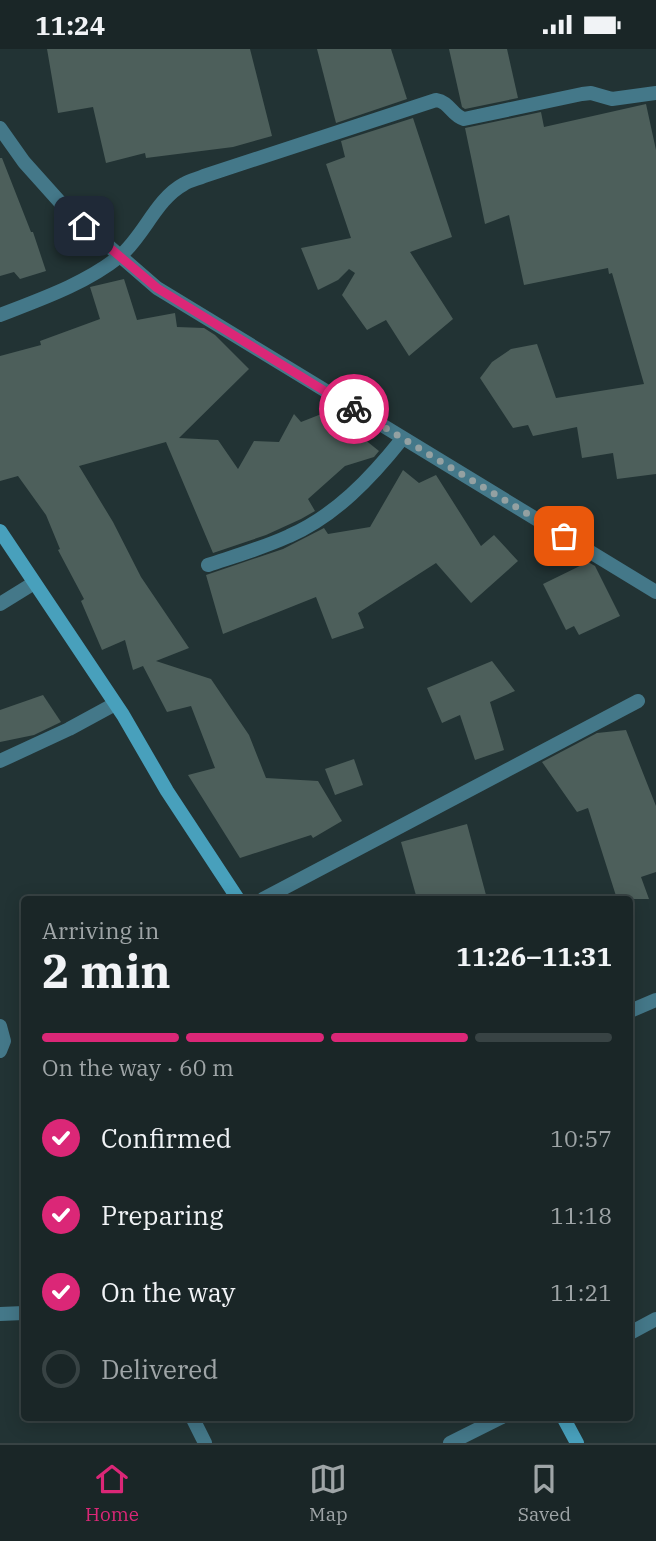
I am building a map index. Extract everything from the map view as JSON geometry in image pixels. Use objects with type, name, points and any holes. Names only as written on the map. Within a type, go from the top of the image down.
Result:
[{"type":"street","points":[[0,315],[77,283],[118,257],[137,239],[156,210],[182,184],[436,100],[448,104],[453,113],[464,120],[582,94],[591,93],[612,99],[656,93]]},
{"type":"street","points":[[0,128],[24,162],[67,210],[118,257],[157,288],[656,592]]},
{"type":"street","points":[[208,565],[290,536],[315,521],[340,504],[374,474],[402,439]]},
{"type":"street","points":[[0,531],[115,704],[167,791],[236,896]]},
{"type":"street","points":[[0,604],[34,583]]},
{"type":"street","points":[[269,896],[638,701]]},
{"type":"street","points":[[0,761],[115,704]]},
{"type":"street","points":[[633,1010],[656,1000]]},
{"type":"street","points":[[0,1026],[4,1041],[0,1051]]},
{"type":"street","points":[[0,1314],[21,1313]]},
{"type":"street","points":[[633,1331],[656,1319]]},
{"type":"street","points":[[194,1421],[205,1443]]},
{"type":"street","points":[[450,1443],[496,1421]]},
{"type":"street","points":[[564,1421],[577,1443]]},
{"type":"building","points":[[47,49],[250,49],[272,136],[233,147],[146,158],[145,153],[106,163],[93,107],[58,113]]},
{"type":"building","points":[[317,49],[391,49],[407,99],[336,123]]},
{"type":"building","points":[[449,49],[507,49],[518,98],[465,109],[462,107]]},
{"type":"building","points":[[646,104],[656,150],[656,474],[617,479],[613,453],[582,458],[577,427],[533,436],[528,425],[513,428],[480,378],[492,362],[511,349],[537,344],[556,398],[644,384],[612,273],[609,274],[608,268],[524,285],[509,215],[485,224],[465,128],[541,112],[544,127]]},
{"type":"building","points":[[413,118],[452,237],[410,252],[453,319],[409,356],[386,320],[367,330],[342,295],[355,273],[349,269],[338,280],[318,290],[301,248],[351,238],[326,164],[345,157],[341,141]]},
{"type":"building","points":[[0,158],[33,232],[46,271],[20,279],[14,272],[0,276]]},
{"type":"building","points":[[124,279],[137,320],[175,313],[177,327],[204,328],[215,335],[249,369],[179,438],[218,440],[238,469],[254,441],[279,442],[294,414],[301,422],[329,411],[379,451],[374,457],[345,466],[308,499],[315,511],[266,535],[213,553],[166,442],[79,466],[113,522],[141,577],[189,648],[156,661],[211,679],[249,735],[266,778],[318,781],[342,821],[313,838],[311,835],[240,858],[188,775],[215,768],[191,706],[167,712],[143,666],[133,670],[125,640],[102,650],[81,601],[84,599],[58,550],[60,549],[46,515],[18,476],[0,481],[0,356],[41,345],[40,341],[100,319],[90,287]]},
{"type":"building","points":[[403,470],[419,483],[436,475],[481,546],[494,535],[518,561],[471,603],[436,563],[358,613],[364,628],[332,639],[316,597],[223,634],[206,575],[283,549],[324,528],[328,534],[370,527]]},
{"type":"building","points":[[588,562],[595,566],[620,616],[579,635],[574,626],[566,630],[543,584]]},
{"type":"building","points":[[492,661],[515,691],[490,702],[504,750],[475,760],[460,715],[442,723],[427,688]]},
{"type":"building","points":[[43,695],[61,722],[34,735],[0,742],[0,710]]},
{"type":"building","points":[[626,730],[656,806],[656,872],[641,877],[649,899],[616,896],[588,808],[577,812],[542,762],[597,733]]},
{"type":"building","points":[[354,759],[363,785],[335,795],[325,769]]},
{"type":"building","points":[[467,824],[486,895],[416,896],[401,842]]},
{"type":"way so far","points":[[354,409],[564,536]]},
{"type":"route","points":[[84,226],[157,288],[354,409]]}]
